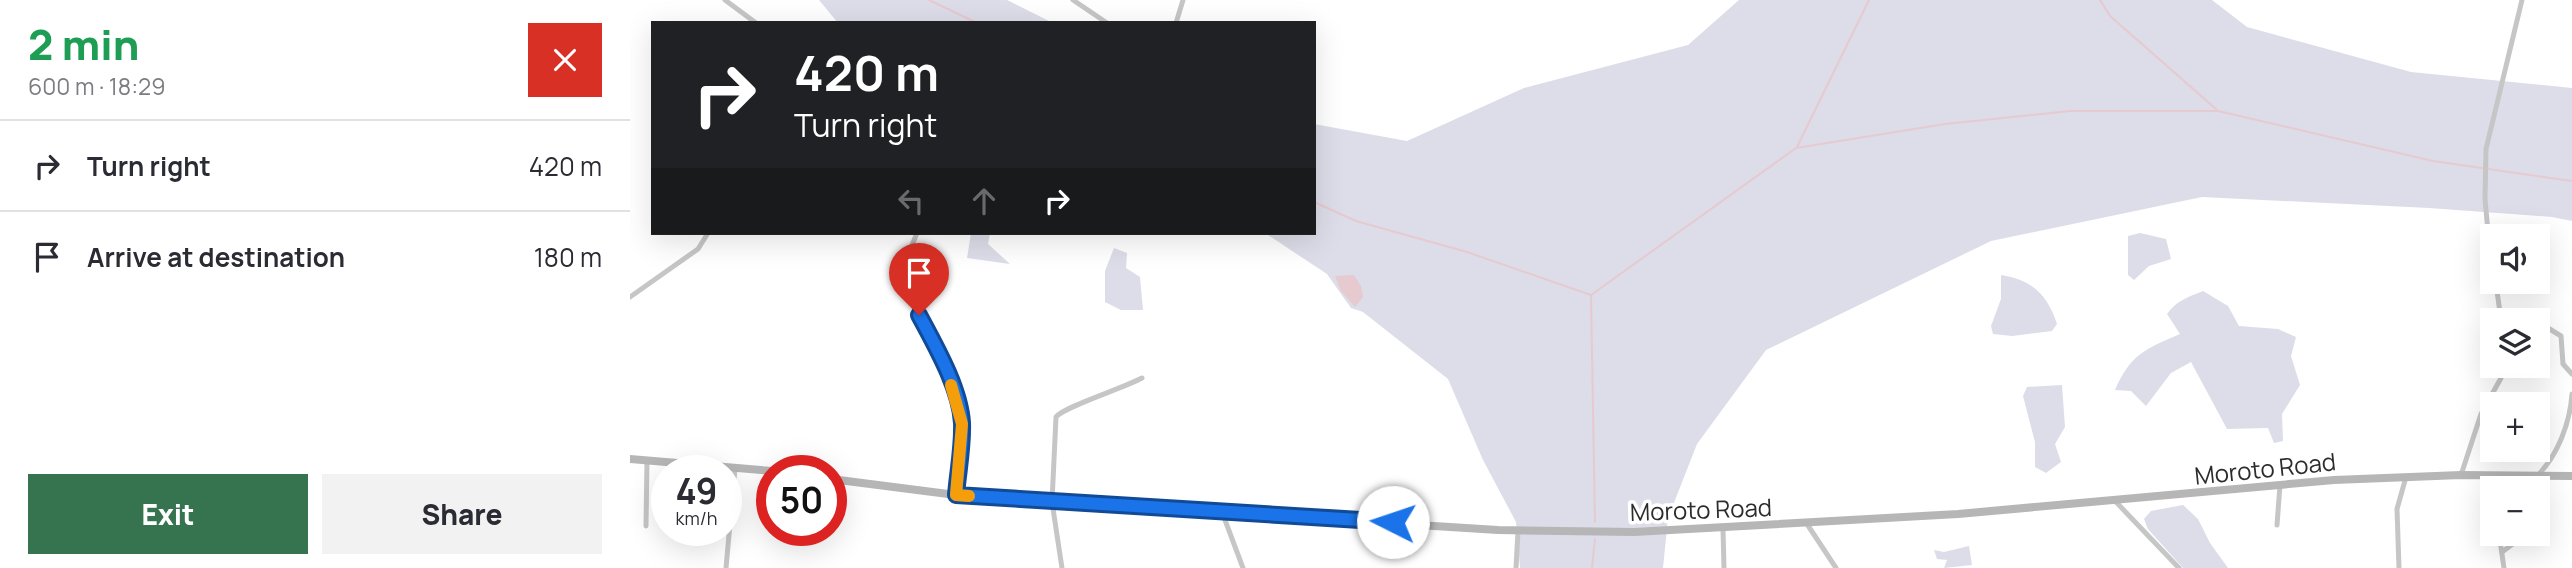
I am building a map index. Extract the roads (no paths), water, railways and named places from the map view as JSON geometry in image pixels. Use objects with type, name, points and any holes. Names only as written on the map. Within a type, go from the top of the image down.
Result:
[{"type":"main road","points":[[630,459],[651,461]]},
{"type":"main road","name":"Moroto Road","points":[[847,481],[956,495],[1518,531],[1723,529],[2116,502],[2280,485],[2406,477],[2488,476]]},
{"type":"main road","name":"Moroto Road","points":[[2550,476],[2572,476]]},
{"type":"street","points":[[725,0],[757,21]]},
{"type":"street","points":[[1073,0],[1104,21]]},
{"type":"street","points":[[1177,21],[1183,0]]},
{"type":"street","points":[[2487,224],[2484,199],[2486,149],[2522,0]]},
{"type":"street","points":[[630,297],[698,249],[707,235]]},
{"type":"street","points":[[916,235],[903,267],[903,279],[905,291],[940,354],[960,411],[962,424],[956,495]]},
{"type":"street","points":[[2550,329],[2561,336],[2564,364],[2572,374]]},
{"type":"street","points":[[1062,568],[1052,502],[1054,426],[1058,413],[1110,394],[1142,378]]},
{"type":"street","points":[[2461,475],[2481,414],[2501,378]]},
{"type":"street","points":[[2540,476],[2559,444],[2571,409],[2572,394]]},
{"type":"street","points":[[646,526],[648,461]]},
{"type":"street","points":[[2399,568],[2397,509],[2406,477]]},
{"type":"street","points":[[2277,525],[2280,485]]},
{"type":"street","points":[[2116,502],[2179,568]]},
{"type":"street","points":[[1222,512],[1242,568]]},
{"type":"street","points":[[1807,524],[1836,568]]},
{"type":"street","points":[[1723,529],[1724,568]]},
{"type":"street","points":[[1516,568],[1518,531]]},
{"type":"street","points":[[726,568],[728,546]]},
{"type":"street","points":[[2501,546],[2504,568]]},
{"type":"street","points":[[2502,552],[2510,546]]},
{"type":"street","points":[[2166,568],[2168,558]]},
{"type":"waterway","points":[[929,0],[973,21]]},
{"type":"waterway","points":[[1797,147],[1869,0]]},
{"type":"waterway","points":[[2100,0],[2110,16],[2216,109]]},
{"type":"waterway","points":[[1591,295],[1796,148],[1945,124],[2070,111],[2218,111],[2433,161],[2572,181]]},
{"type":"waterway","points":[[1316,203],[1356,221],[1467,252],[1591,295]]},
{"type":"waterway","points":[[1591,296],[1595,522]]},
{"type":"waterway","points":[[1592,568],[1595,539]]}]
